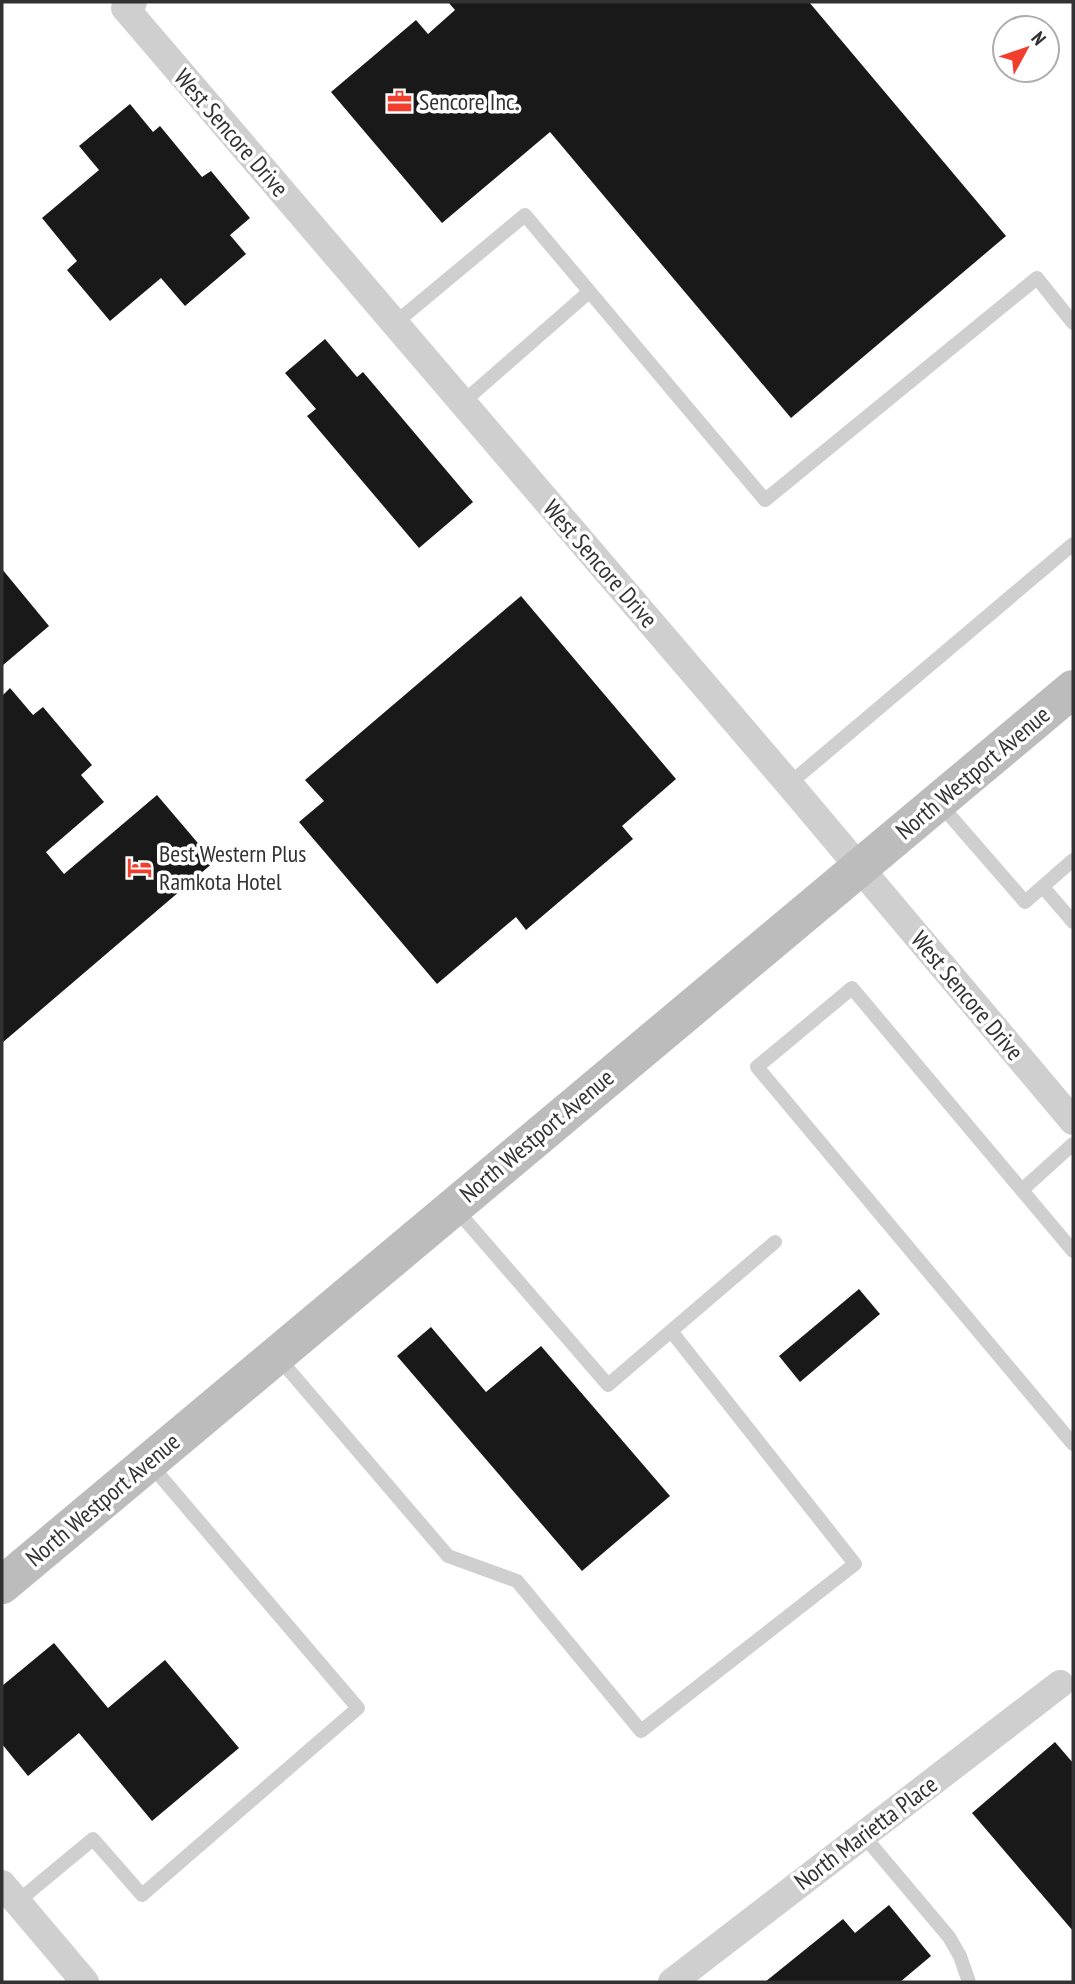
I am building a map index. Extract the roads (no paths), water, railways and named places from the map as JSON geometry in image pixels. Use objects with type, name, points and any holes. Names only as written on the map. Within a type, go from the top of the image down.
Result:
[{"type":"main road","name":"North Westport Avenue","points":[[2,1585],[1073,689]]},
{"type":"street","name":"West Sencore Drive","points":[[129,5],[394,324],[789,784],[1073,1121]]},
{"type":"street","name":"North Marietta Place","points":[[673,1982],[863,1835],[1067,1689]]},
{"type":"street","points":[[9,1893],[85,1982]]},
{"type":"lane","points":[[394,324],[525,215],[765,500],[1037,278],[1073,323]]},
{"type":"lane","points":[[462,403],[589,292]]},
{"type":"lane","points":[[789,784],[1073,544]]},
{"type":"lane","points":[[938,802],[1025,902],[1073,860]]},
{"type":"lane","points":[[1043,887],[1073,922]]},
{"type":"lane","points":[[1073,1251],[852,988],[757,1067],[1073,1444]]},
{"type":"lane","points":[[1022,1191],[1073,1144]]},
{"type":"lane","points":[[453,1206],[608,1385],[775,1242]]},
{"type":"lane","points":[[275,1355],[449,1556],[517,1581],[641,1731],[855,1564],[671,1331]]},
{"type":"lane","points":[[9,1893],[93,1839],[142,1895],[358,1708],[149,1462]]},
{"type":"lane","points":[[863,1835],[949,1937],[970,1982]]},
{"type":"place","name":"Sencore Inc.","points":[[399,102]]},
{"type":"place","name":"Best Western Plus Ramkota Hotel","points":[[139,868]]}]
